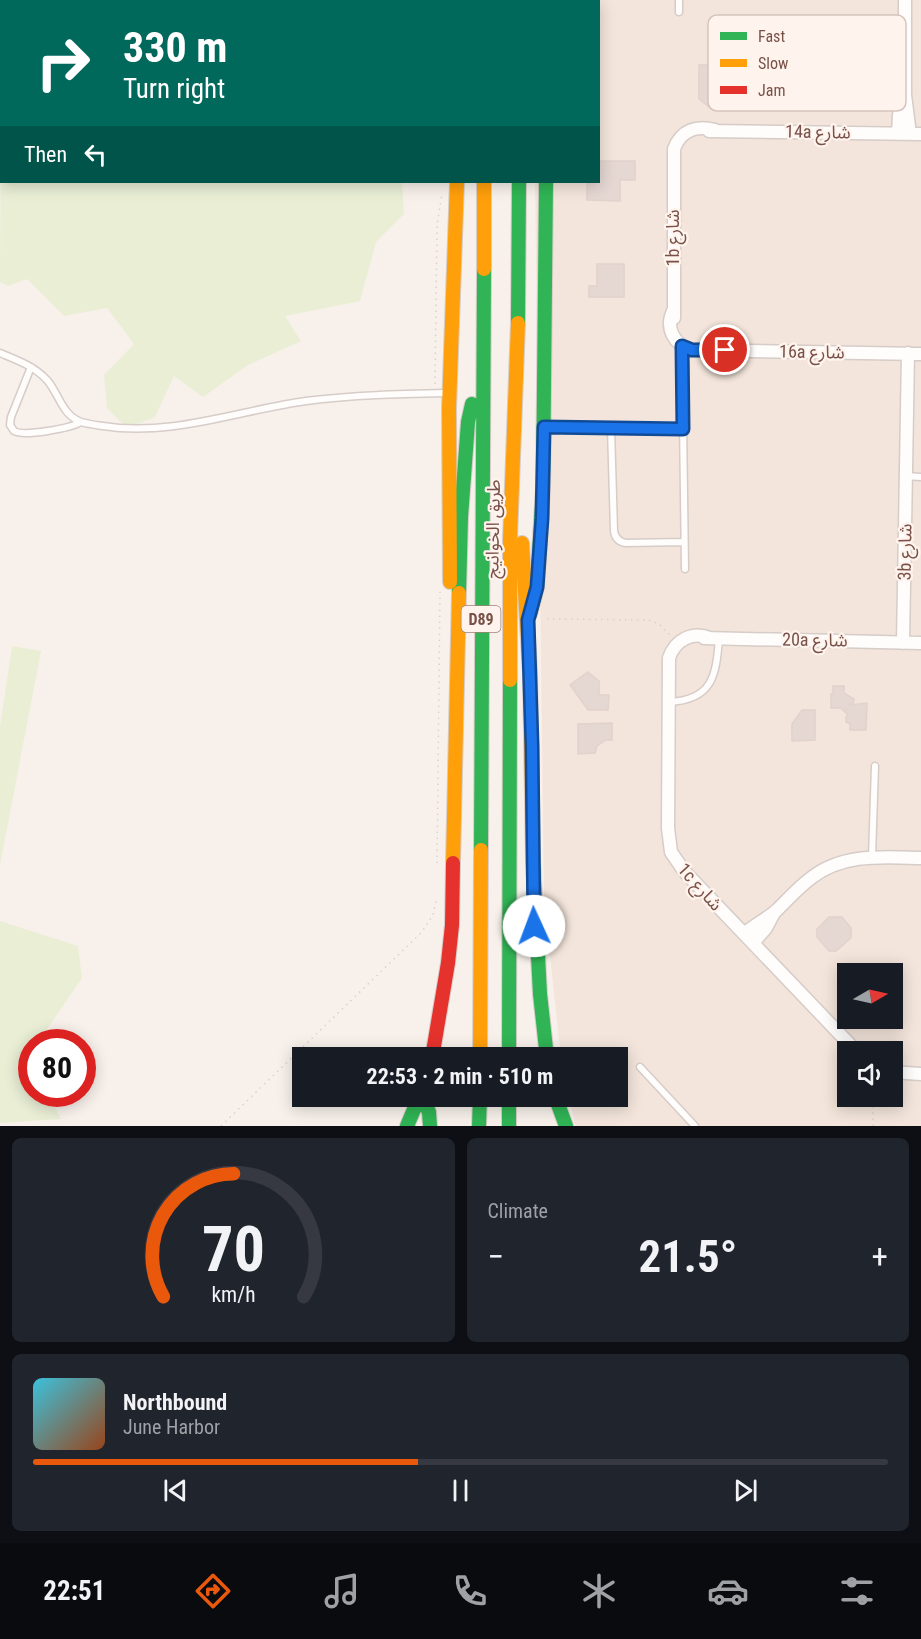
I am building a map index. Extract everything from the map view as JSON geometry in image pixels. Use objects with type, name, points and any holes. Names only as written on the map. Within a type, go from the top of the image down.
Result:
[{"type":"main road","points":[[457,183],[449,393],[451,655],[457,680]]},
{"type":"main road","name":"طريق الخوانيج","points":[[480,1047],[484,183]]},
{"type":"main road","name":"طريق الخوانيج","points":[[509,1047],[510,551],[518,319],[519,183]]},
{"type":"main road","points":[[528,620],[537,587],[542,508],[546,183]]},
{"type":"main road","points":[[434,1047],[451,934],[461,517],[468,422],[474,397],[482,381]]},
{"type":"main road","points":[[512,466],[521,532],[528,620],[534,926],[545,1047]]},
{"type":"main road","points":[[407,1126],[415,1107]]},
{"type":"main road","points":[[419,1126],[423,1107]]},
{"type":"main road","points":[[427,1107],[430,1126]]},
{"type":"main road","points":[[480,1107],[480,1126]]},
{"type":"main road","points":[[509,1107],[509,1126]]},
{"type":"main road","points":[[552,1107],[553,1126]]},
{"type":"main road","points":[[560,1107],[566,1126]]},
{"type":"street","points":[[906,103],[910,134]]},
{"type":"street","name":"14a شارع","points":[[683,140],[688,131],[699,128],[910,134]]},
{"type":"street","name":"1b شارع","points":[[679,340],[673,311],[674,165],[683,140]]},
{"type":"street","name":"16a شارع","points":[[679,340],[692,350],[921,354]]},
{"type":"street","name":"3b شارع","points":[[903,643],[908,353]]},
{"type":"street","name":"20a شارع","points":[[681,645],[696,640],[715,638],[921,643]]},
{"type":"street","name":"1c شارع","points":[[681,645],[671,652],[670,670],[668,828],[671,852],[684,872],[846,1041]]},
{"type":"street","points":[[748,939],[758,922],[774,912],[819,872],[841,862],[872,857],[921,858]]},
{"type":"street","points":[[903,1073],[921,1074]]},
{"type":"lane","points":[[679,0],[679,12]]},
{"type":"lane","points":[[679,340],[685,569]]},
{"type":"lane","points":[[0,353],[31,367],[52,386],[66,411],[81,422],[117,428],[190,423],[278,405],[335,397],[449,393]]},
{"type":"lane","points":[[31,367],[11,417],[11,428],[18,434],[26,434],[81,422]]},
{"type":"lane","points":[[544,427],[683,429]]},
{"type":"lane","points":[[611,428],[615,537],[622,543],[684,542]]},
{"type":"lane","points":[[906,476],[921,477]]},
{"type":"lane","points":[[669,702],[686,701],[692,698],[713,680],[717,669],[715,638]]},
{"type":"lane","points":[[872,857],[875,766]]},
{"type":"lane","points":[[640,1067],[695,1126]]},
{"type":"path","points":[[435,393],[437,225],[444,188]]},
{"type":"path","points":[[437,871],[440,588]]},
{"type":"path","points":[[547,619],[649,620],[663,628],[681,645]]},
{"type":"path","points":[[221,1126],[422,932],[433,915],[436,894]]},
{"type":"path","points":[[873,1107],[873,1126]]},
{"type":"shaded area","points":[[600,0],[921,0],[921,1126],[575,1126],[571,1107],[628,1107],[628,1047],[560,1047],[544,901],[535,183],[600,183]]},
{"type":"green space","points":[[0,183],[402,183],[404,214],[376,242],[360,301],[285,316],[301,341],[248,365],[203,397],[174,376],[155,417],[127,428],[107,408],[104,375],[134,344],[107,308],[64,316],[27,279],[8,286],[0,282]]},
{"type":"green space","points":[[12,646],[41,651],[0,865],[0,726]]},
{"type":"green space","points":[[0,921],[78,946],[82,978],[47,1029],[18,1029],[18,1107],[55,1107],[61,1119],[0,1123]]},
{"type":"building","points":[[699,65],[708,65],[708,106],[699,99]]},
{"type":"building","points":[[600,161],[635,161],[635,180],[620,180],[620,201],[587,200],[587,183],[600,183]]},
{"type":"building","points":[[597,264],[624,264],[624,297],[589,297],[589,286],[597,286]]},
{"type":"building","points":[[588,672],[599,681],[599,695],[609,695],[608,710],[588,710],[570,685]]},
{"type":"building","points":[[833,686],[844,686],[844,693],[854,699],[853,704],[850,705],[867,703],[866,730],[850,730],[850,724],[846,722],[848,715],[841,708],[831,708]]},
{"type":"building","points":[[802,710],[815,710],[815,740],[792,741],[792,724]]},
{"type":"building","points":[[612,723],[612,740],[606,740],[597,746],[595,753],[578,754],[578,724]]},
{"type":"building","points":[[829,917],[842,917],[851,928],[851,938],[836,951],[829,951],[817,937],[817,929]]},
{"type":"traffic: fast","points":[[518,323],[519,183]]},
{"type":"traffic: fast","points":[[530,614],[537,587],[543,488],[546,183]]},
{"type":"traffic: fast","points":[[481,850],[484,269]]},
{"type":"traffic: fast","points":[[459,593],[461,517],[468,422],[472,404]]},
{"type":"traffic: fast","points":[[509,1047],[510,680]]},
{"type":"traffic: fast","points":[[533,861],[540,994],[546,1047]]},
{"type":"traffic: fast","points":[[407,1126],[415,1107]]},
{"type":"traffic: fast","points":[[426,1107],[430,1126]]},
{"type":"traffic: fast","points":[[479,1126],[480,1107]]},
{"type":"traffic: fast","points":[[509,1107],[509,1126]]},
{"type":"traffic: fast","points":[[559,1107],[566,1126]]},
{"type":"traffic: slow","points":[[450,582],[449,408],[457,183]]},
{"type":"traffic: slow","points":[[484,183],[484,269]]},
{"type":"traffic: slow","points":[[510,680],[510,539],[518,323]]},
{"type":"traffic: slow","points":[[522,543],[530,672],[533,861]]},
{"type":"traffic: slow","points":[[453,863],[459,593]]},
{"type":"traffic: slow","points":[[480,1047],[481,850]]},
{"type":"traffic: jam","points":[[434,1047],[452,925],[453,863]]},
{"type":"route","points":[[534,926],[528,620],[536,598],[537,587],[542,518],[544,427],[683,429],[682,346],[692,350],[725,350]]}]
